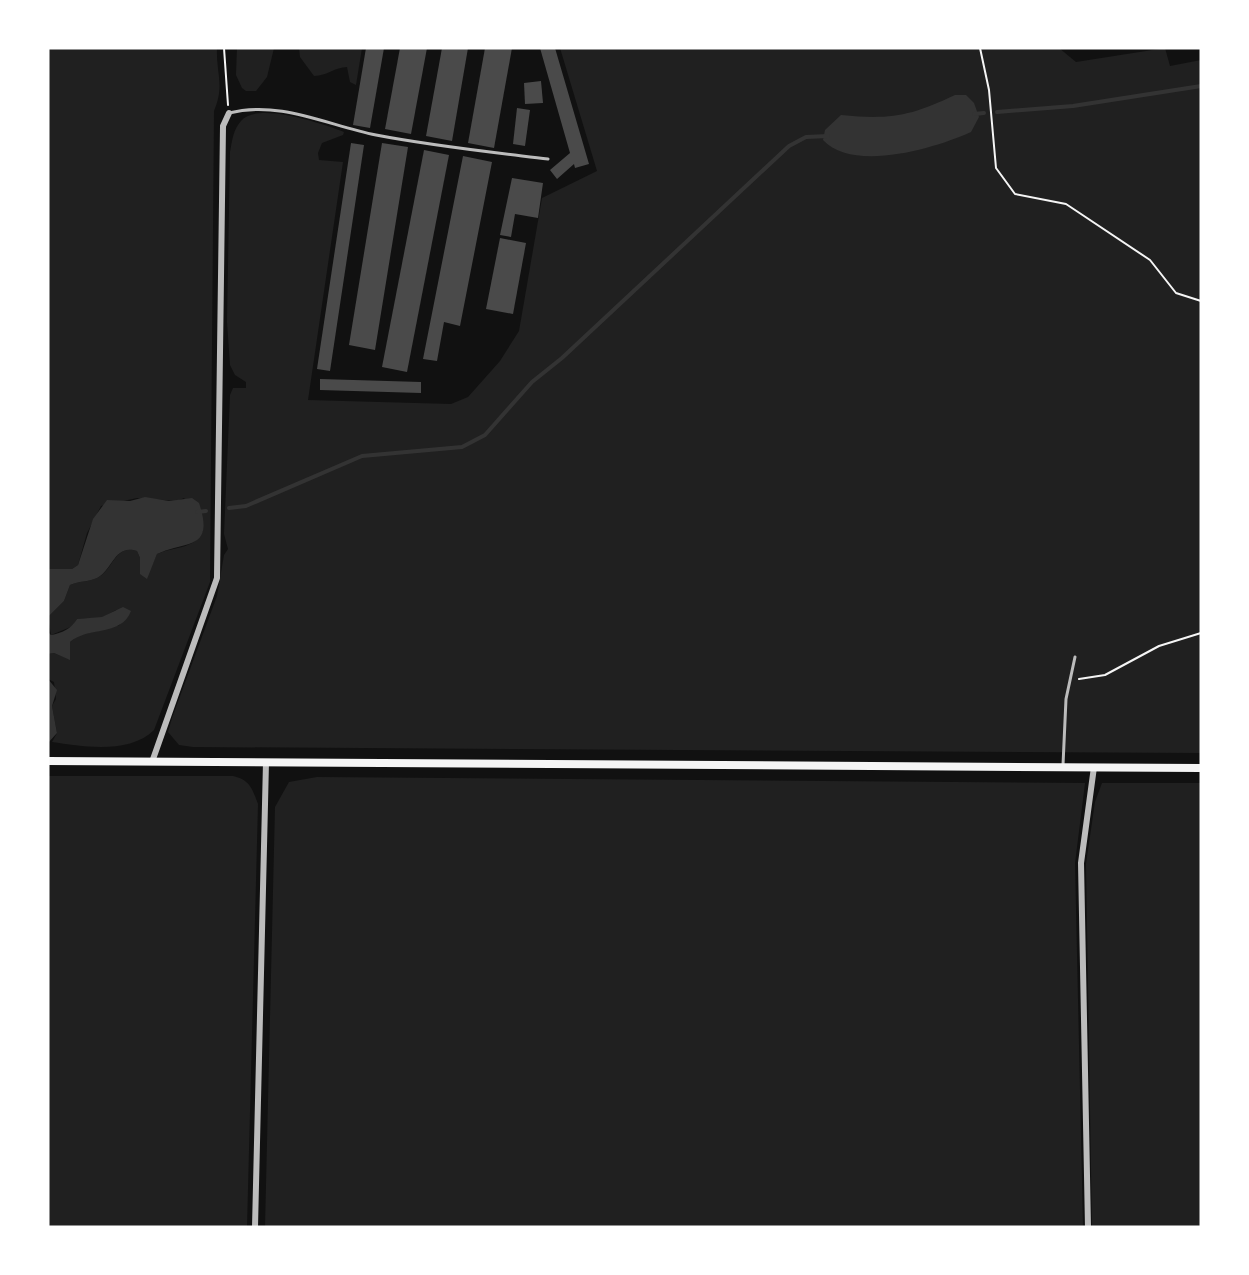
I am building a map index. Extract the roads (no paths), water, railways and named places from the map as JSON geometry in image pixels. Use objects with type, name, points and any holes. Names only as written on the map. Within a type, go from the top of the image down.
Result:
[{"type":"main road","points":[[48,761],[1201,768]]},
{"type":"street","points":[[152,762],[217,578],[223,126],[229,112]]},
{"type":"street","points":[[255,1227],[266,762]]},
{"type":"street","points":[[1088,1227],[1081,863],[1094,767]]},
{"type":"lane","points":[[229,112],[244,109],[287,111],[374,134],[548,159]]},
{"type":"lane","points":[[1063,767],[1066,699],[1075,657]]},
{"type":"waterway","points":[[997,112],[1073,106],[1201,86]]},
{"type":"waterway","points":[[974,114],[984,113]]},
{"type":"waterway","points":[[229,508],[246,506],[362,456],[462,447],[485,435],[532,382],[562,358],[789,146],[806,137],[828,136]]},
{"type":"waterway","points":[[197,512],[206,511]]}]
